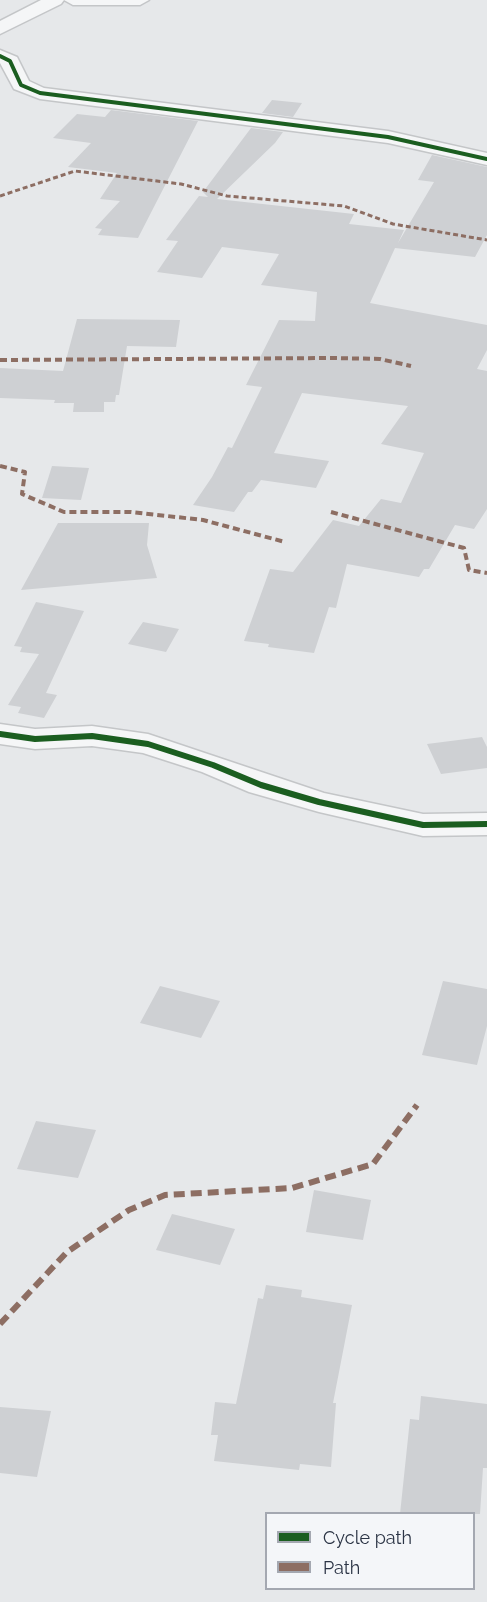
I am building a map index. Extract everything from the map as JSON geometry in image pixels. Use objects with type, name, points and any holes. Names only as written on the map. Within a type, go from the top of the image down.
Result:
[{"type":"street","points":[[0,28],[55,0]]},
{"type":"street","points":[[73,0],[140,0]]},
{"type":"street","points":[[0,56],[10,61],[21,85],[40,93],[388,137],[487,159]]},
{"type":"street","points":[[0,734],[35,739],[92,736],[148,744],[213,765],[261,785],[319,802],[423,825],[487,824]]},
{"type":"building","points":[[272,100],[302,103],[293,117],[262,113]]},
{"type":"building","points":[[111,110],[198,121],[138,238],[98,235],[102,229],[95,228],[120,201],[100,199],[117,173],[68,167],[91,143],[53,138],[77,114],[105,117]]},
{"type":"building","points":[[251,128],[283,132],[275,143],[217,199],[354,214],[349,224],[404,230],[398,243],[434,182],[418,180],[432,155],[487,167],[487,235],[475,257],[395,248],[370,303],[487,325],[487,350],[477,369],[487,371],[487,509],[474,529],[455,525],[429,569],[424,569],[419,577],[347,564],[336,608],[329,607],[314,653],[268,647],[269,644],[244,641],[270,569],[293,572],[333,520],[359,526],[381,499],[401,503],[424,453],[381,444],[408,406],[302,393],[274,453],[329,461],[316,488],[261,480],[252,492],[248,492],[234,512],[193,505],[212,477],[228,447],[232,448],[262,387],[246,385],[279,320],[315,321],[317,292],[261,285],[279,254],[222,247],[202,278],[157,272],[178,241],[166,240],[199,196],[208,197],[203,192]]},
{"type":"building","points":[[77,319],[180,320],[176,347],[127,346],[119,395],[116,395],[115,402],[104,402],[104,412],[73,412],[74,403],[54,403],[55,400],[0,398],[0,368],[63,371]]},
{"type":"building","points":[[52,466],[89,468],[81,500],[42,498]]},
{"type":"building","points":[[58,523],[149,523],[147,545],[157,578],[21,590]]},
{"type":"building","points":[[36,602],[84,611],[46,693],[57,695],[44,718],[18,713],[21,707],[8,705],[39,654],[20,652],[22,647],[14,646]]},
{"type":"building","points":[[143,622],[179,629],[166,652],[128,644]]},
{"type":"building","points":[[482,737],[487,747],[487,768],[441,774],[427,744]]},
{"type":"building","points":[[443,981],[487,989],[487,1026],[477,1065],[422,1055]]},
{"type":"building","points":[[160,986],[220,1001],[201,1038],[140,1023]]},
{"type":"building","points":[[36,1121],[96,1130],[78,1178],[17,1169]]},
{"type":"building","points":[[314,1190],[371,1200],[363,1240],[306,1232]]},
{"type":"building","points":[[172,1214],[235,1229],[220,1265],[156,1250]]},
{"type":"building","points":[[266,1285],[302,1290],[301,1297],[352,1305],[333,1403],[336,1403],[331,1467],[300,1464],[299,1470],[214,1461],[218,1435],[211,1435],[215,1402],[236,1404],[258,1298],[263,1299]]},
{"type":"building","points":[[421,1396],[487,1404],[487,1468],[483,1468],[480,1514],[475,1514],[475,1512],[400,1512],[410,1419],[419,1420]]},
{"type":"building","points":[[0,1407],[51,1411],[37,1477],[0,1473]]},
{"type":"marked path","points":[[0,196],[75,171],[181,184],[227,196],[344,206],[393,224],[487,240]]},
{"type":"marked path","points":[[0,360],[335,358],[380,359],[411,366]]},
{"type":"marked path","points":[[0,466],[25,472],[22,494],[64,512],[131,512],[203,520],[285,542]]},
{"type":"marked path","points":[[331,512],[464,548],[469,570],[487,573]]},
{"type":"marked path","points":[[0,1324],[67,1252],[129,1210],[165,1195],[292,1188],[373,1164],[417,1105]]},
{"type":"cycle path","points":[[0,56],[10,61],[21,85],[40,93],[388,137],[487,159]]},
{"type":"cycle path","points":[[0,734],[35,739],[92,736],[148,744],[213,765],[261,785],[319,802],[423,825],[487,824]]}]
